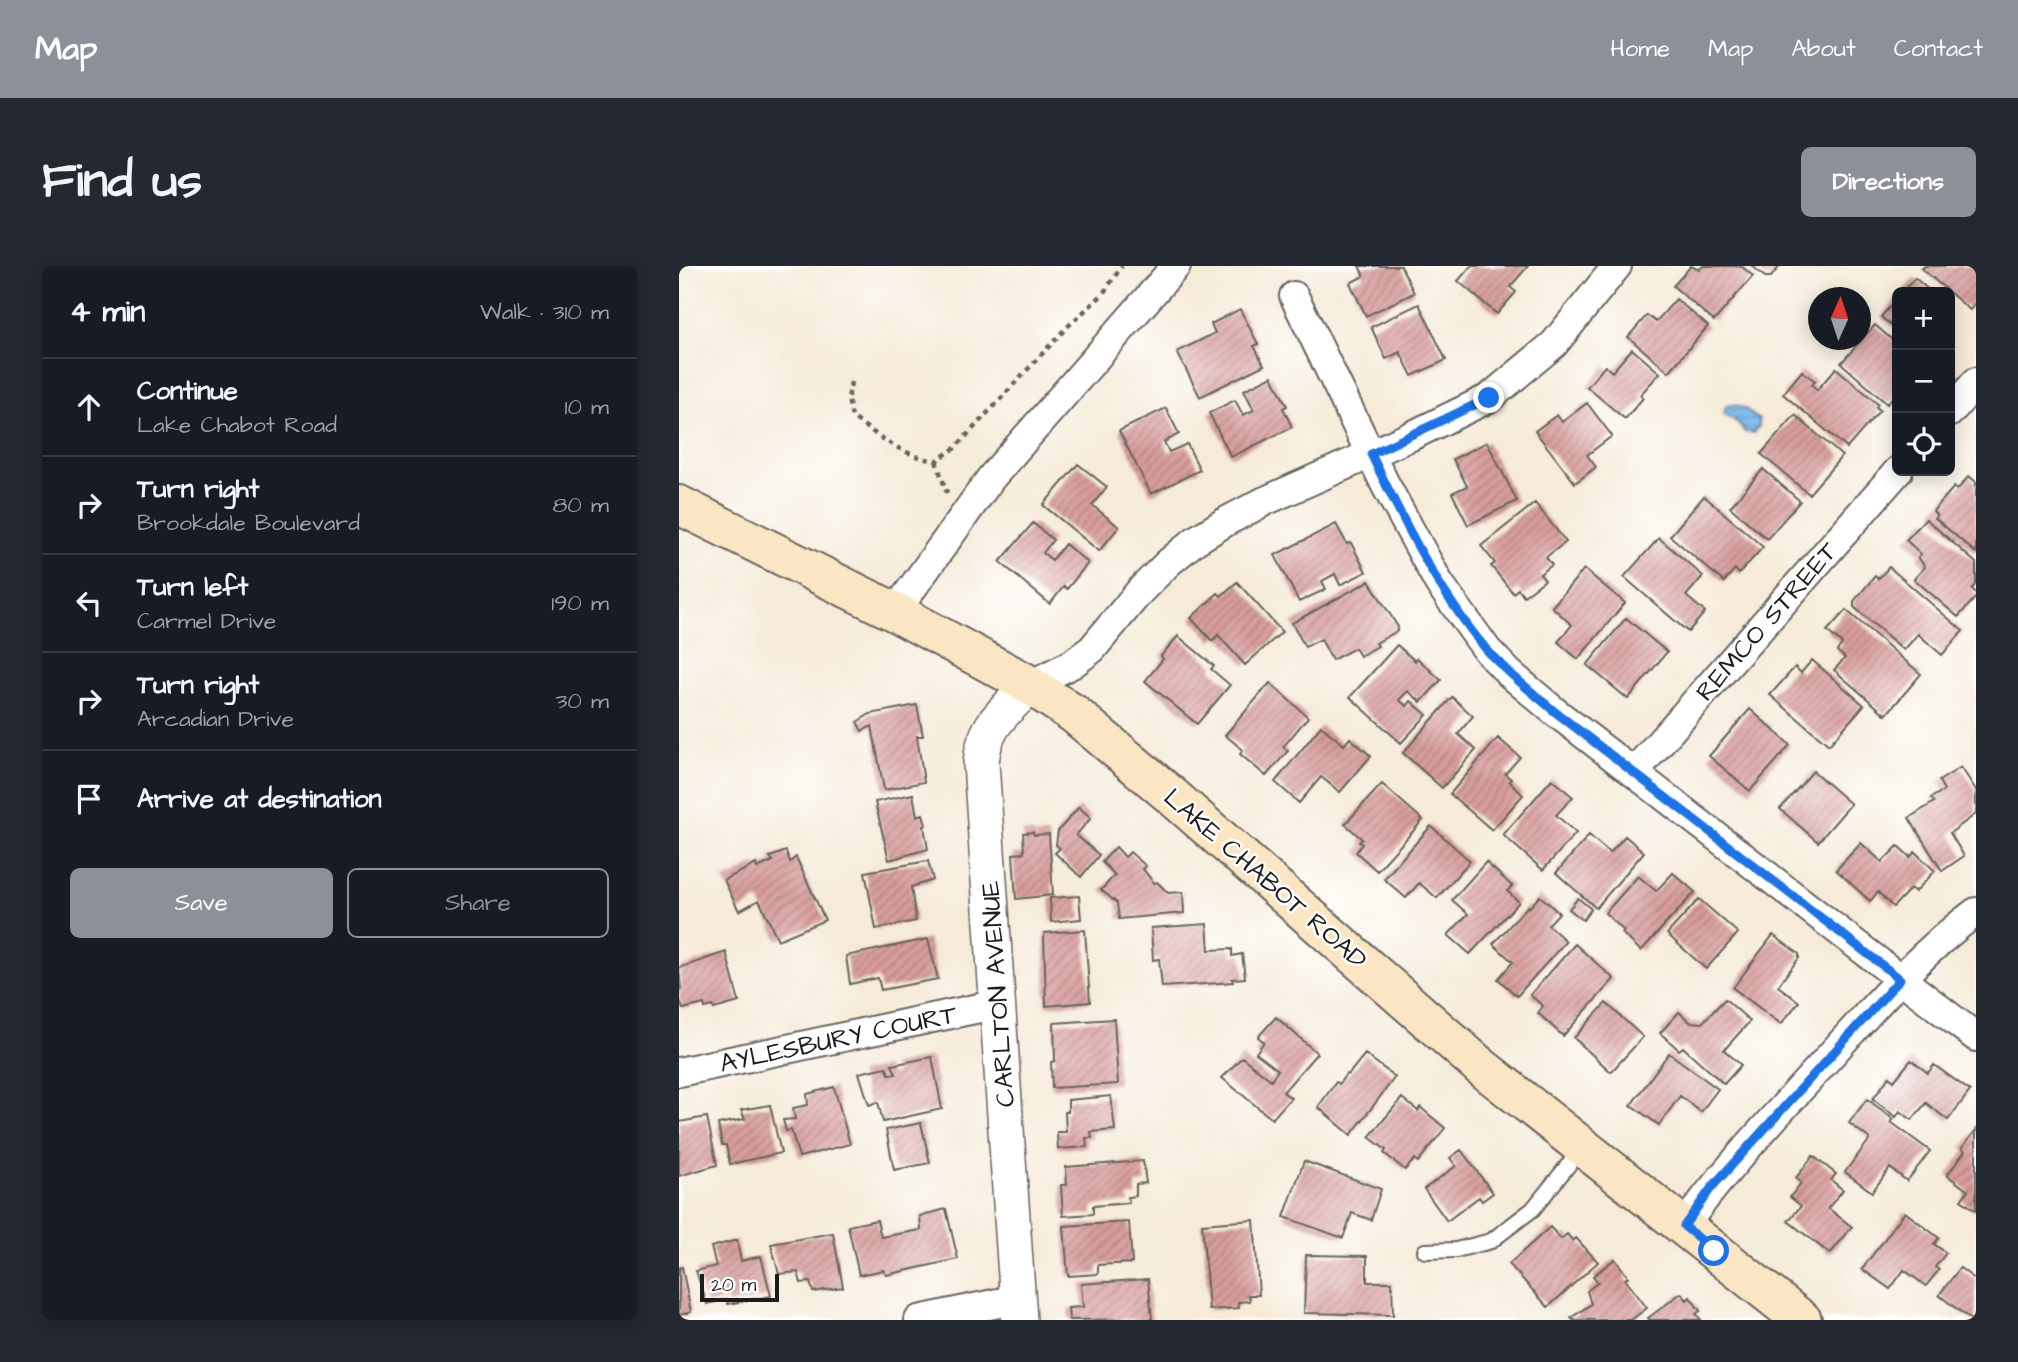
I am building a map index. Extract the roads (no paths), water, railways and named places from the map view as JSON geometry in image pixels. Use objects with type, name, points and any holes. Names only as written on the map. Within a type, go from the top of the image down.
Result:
[{"type":"main road","name":"LAKE CHABOT ROAD","points":[[680,507],[895,612],[1030,685],[1074,714],[1163,788],[1480,1066],[1802,1320]]},
{"type":"street","points":[[895,612],[991,478],[1176,266]]},
{"type":"street","points":[[1030,685],[1072,664],[1092,649],[1140,591],[1196,540],[1265,501],[1489,398],[1554,344],[1617,266]]},
{"type":"street","points":[[1294,296],[1416,545],[1439,583],[1487,650],[1509,673],[1554,711],[1976,1037]]},
{"type":"street","points":[[1955,406],[1976,382]]},
{"type":"street","name":"REMCO STREET","points":[[1635,772],[1894,476]]},
{"type":"street","name":"CARLTON AVENUE","points":[[1018,1310],[981,763],[984,742],[992,725],[1030,685]]},
{"type":"street","points":[[1684,1226],[1712,1187],[1900,979],[1976,912]]},
{"type":"street","name":"AYLESBURY COURT","points":[[679,1072],[998,1004]]},
{"type":"street","points":[[919,1320],[1018,1310]]},
{"type":"lane","points":[[1425,1251],[1456,1250],[1491,1241],[1533,1209],[1583,1147]]},
{"type":"water","points":[[1735,405],[1759,420],[1759,427],[1754,433],[1745,432],[1736,421],[1724,414],[1726,406]]}]
